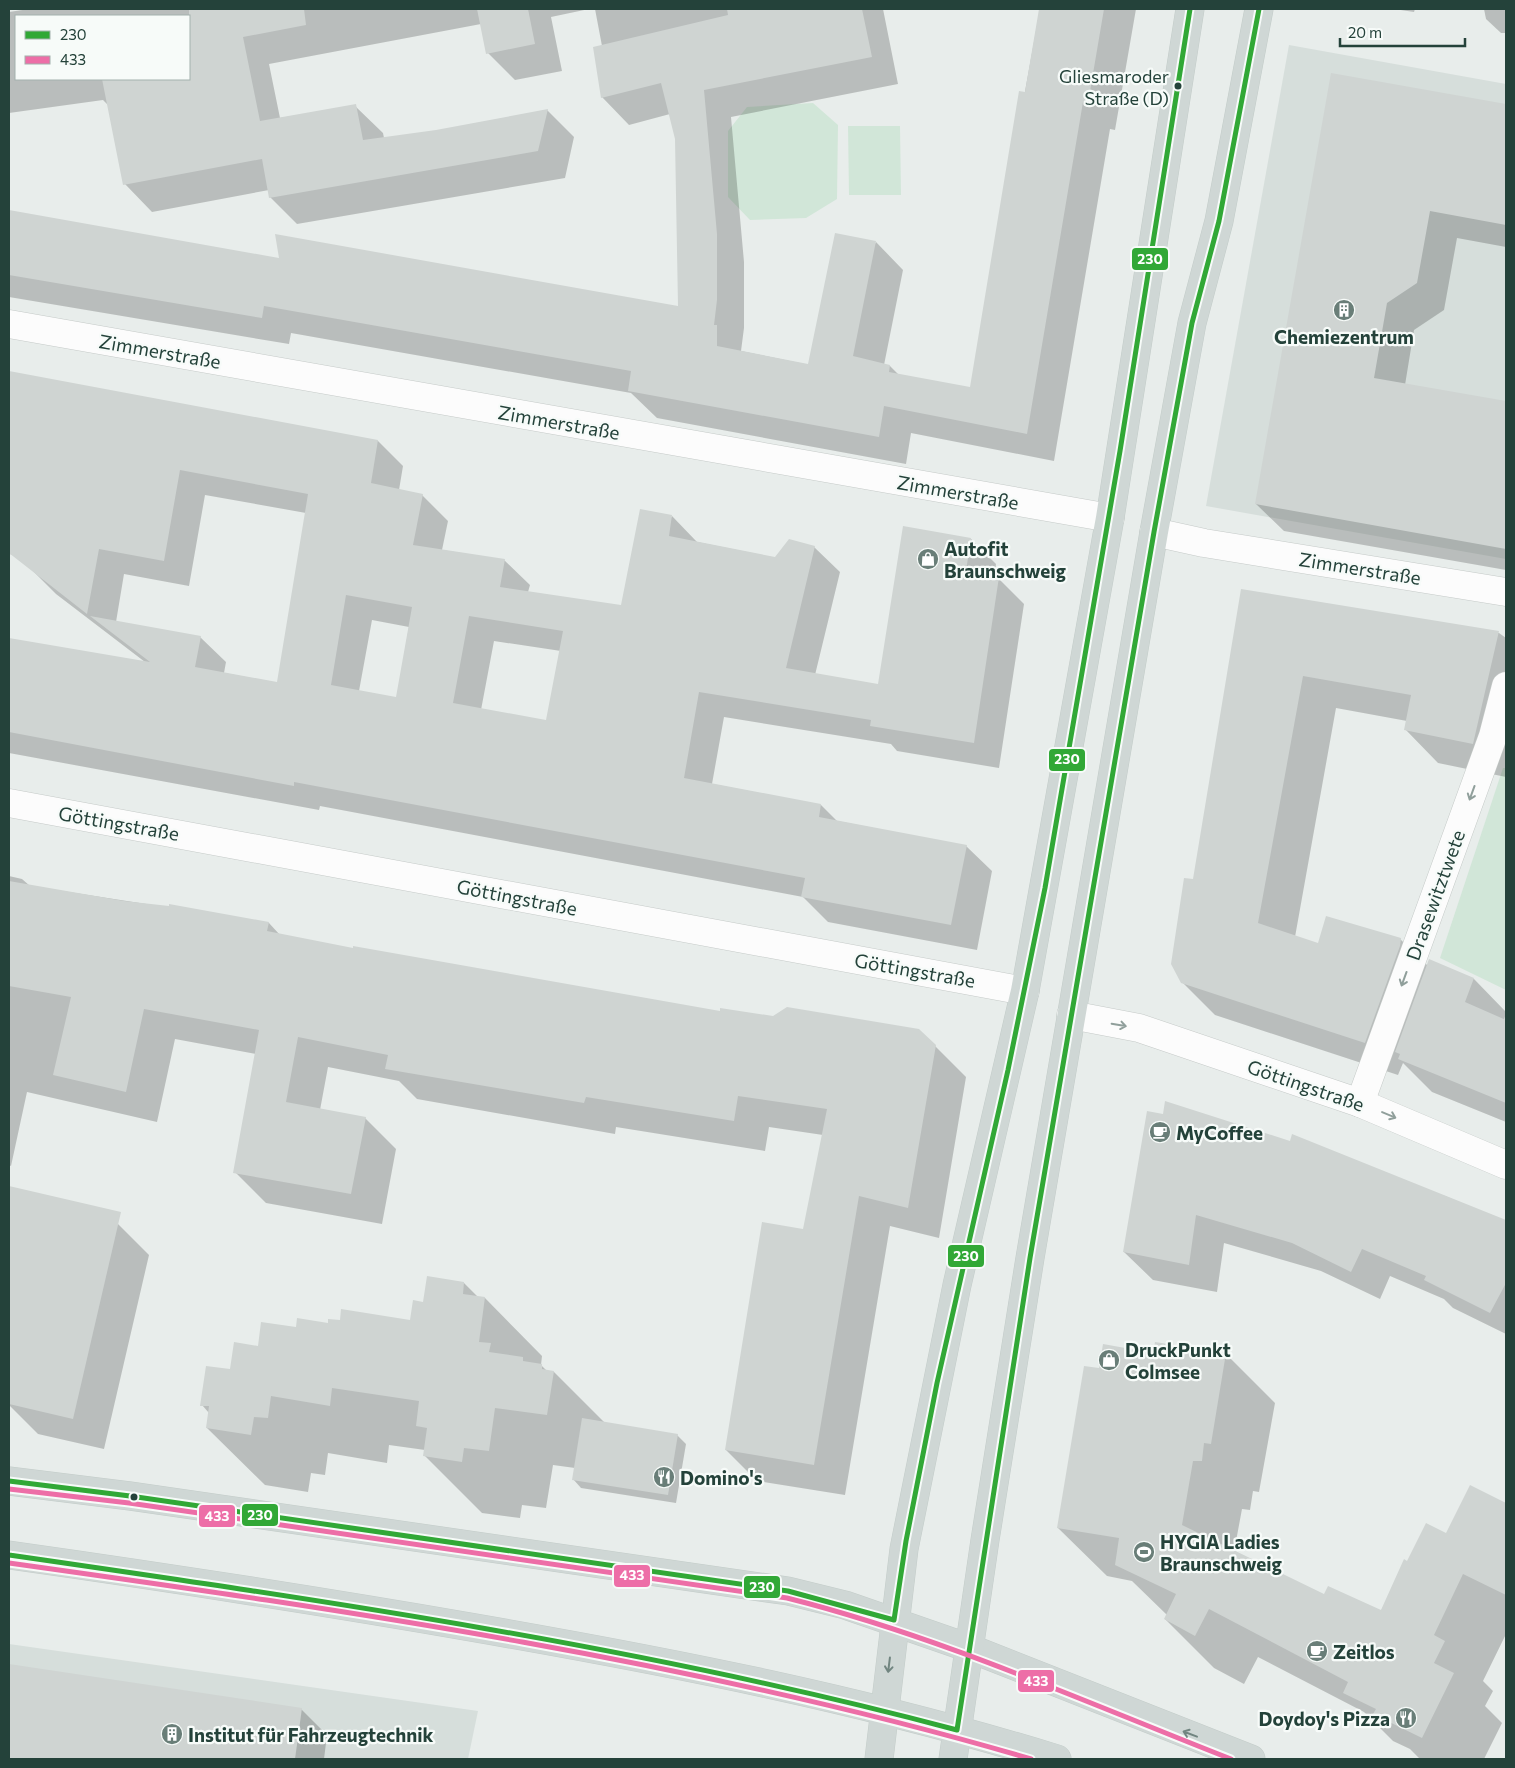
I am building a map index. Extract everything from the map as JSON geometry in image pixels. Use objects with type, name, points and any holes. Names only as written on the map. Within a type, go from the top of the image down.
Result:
[{"type":"main road","points":[[879,1759],[894,1620],[904,1549],[956,1285],[1025,991],[1110,518],[1190,9]]},
{"type":"main road","points":[[954,1759],[969,1648],[1071,1015],[1154,532],[1192,323],[1219,221],[1259,9]]},
{"type":"main road","points":[[9,1481],[130,1496],[788,1591],[845,1605],[894,1620],[1251,1759]]},
{"type":"main road","points":[[9,1555],[373,1610],[626,1654],[772,1683],[884,1710],[1057,1759]]},
{"type":"street","name":"Zimmerstraße","points":[[9,324],[1110,518]]},
{"type":"street","name":"Zimmerstraße","points":[[1154,532],[1204,543],[1506,592]]},
{"type":"street","name":"Drasewitztwete","points":[[1360,1103],[1493,736],[1506,686]]},
{"type":"street","name":"Göttingstraße","points":[[9,803],[1025,991]]},
{"type":"street","name":"Göttingstraße","points":[[1071,1015],[1138,1028],[1360,1103],[1506,1165]]},
{"type":"shaded area","points":[[1289,45],[1506,84],[1506,559],[1206,506]]},
{"type":"shaded area","points":[[9,1644],[478,1711],[468,1759],[9,1759]]},
{"type":"green space","points":[[813,103],[838,125],[837,199],[806,218],[750,220],[728,197],[728,131],[747,107]]},
{"type":"green space","points":[[848,126],[900,126],[901,195],[849,195]]},
{"type":"green space","points":[[1503,768],[1506,768],[1506,990],[1440,958]]},
{"type":"building","points":[[189,9],[304,9],[306,25],[243,37],[260,121],[356,104],[363,140],[436,130],[548,109],[538,151],[269,198],[262,159],[123,185],[102,80],[190,80]]},
{"type":"building","points":[[477,9],[528,9],[535,44],[486,54]]},
{"type":"building","points":[[727,9],[862,9],[872,57],[704,90],[717,234],[717,300],[714,325],[717,325],[717,346],[808,364],[835,233],[876,241],[853,356],[890,365],[889,372],[970,387],[1019,91],[1025,92],[1039,9],[1104,9],[1088,103],[1083,102],[1027,434],[884,406],[879,437],[628,391],[631,371],[264,306],[262,318],[9,275],[9,210],[279,258],[275,234],[678,306],[675,139],[661,83],[601,98],[593,47],[728,15]]},
{"type":"building","name":"Chemiezentrum","points":[[1331,73],[1506,104],[1506,225],[1430,211],[1417,283],[1387,303],[1374,378],[1506,401],[1506,549],[1255,504]]},
{"type":"building","points":[[9,371],[378,440],[371,483],[423,494],[413,545],[505,559],[500,587],[621,605],[640,509],[672,515],[669,536],[775,557],[789,539],[815,546],[786,668],[878,684],[903,526],[971,538],[966,571],[999,577],[974,743],[870,726],[871,720],[699,692],[684,778],[821,804],[819,817],[967,845],[951,925],[801,897],[805,878],[294,782],[294,786],[9,732],[9,638],[150,662],[90,616],[201,636],[195,667],[277,682],[308,494],[180,470],[164,561],[99,549],[87,614],[9,553]],"holes":[[[346,595],[412,607],[396,697],[331,685]],[[469,616],[563,631],[546,720],[453,703]]]},
{"type":"building","points":[[1241,589],[1499,631],[1473,744],[1404,730],[1411,695],[1303,676],[1258,923],[1318,943],[1326,916],[1401,938],[1400,946],[1365,1043],[1181,983],[1171,964],[1184,878],[1193,879]]},
{"type":"building","points":[[9,881],[124,901],[169,906],[169,904],[269,922],[267,931],[353,948],[353,946],[720,1011],[720,1008],[773,1016],[787,1007],[919,1029],[936,1045],[908,1208],[859,1196],[814,1465],[725,1450],[762,1222],[803,1229],[827,1109],[738,1096],[734,1121],[586,1097],[584,1103],[385,1069],[388,1055],[298,1037],[286,1102],[366,1117],[351,1194],[233,1173],[259,1030],[144,1009],[126,1092],[53,1075],[71,997],[9,986]]},
{"type":"building","points":[[1429,959],[1474,978],[1465,1002],[1506,1020],[1506,1103],[1398,1059],[1400,1054],[1395,1052]]},
{"type":"building","points":[[1165,1101],[1290,1141],[1292,1134],[1506,1220],[1506,1283],[1490,1313],[1424,1280],[1426,1276],[1362,1249],[1351,1272],[1292,1243],[1196,1215],[1189,1265],[1123,1252],[1147,1111],[1163,1114]]},
{"type":"building","points":[[9,1186],[121,1212],[73,1419],[9,1404]]},
{"type":"building","points":[[427,1276],[464,1282],[463,1294],[485,1297],[479,1342],[491,1343],[489,1352],[523,1357],[523,1361],[542,1364],[542,1369],[554,1371],[547,1415],[495,1408],[489,1451],[464,1448],[462,1462],[423,1456],[427,1428],[416,1426],[419,1401],[332,1388],[330,1406],[271,1396],[268,1418],[254,1417],[251,1435],[206,1428],[209,1406],[200,1406],[206,1366],[230,1369],[234,1342],[258,1346],[261,1322],[296,1327],[297,1318],[328,1323],[328,1319],[340,1320],[341,1309],[410,1320],[413,1300],[423,1302]]},
{"type":"building","points":[[1155,1342],[1226,1353],[1211,1444],[1204,1443],[1202,1461],[1193,1461],[1182,1525],[1324,1594],[1328,1586],[1381,1610],[1404,1559],[1407,1561],[1426,1523],[1446,1533],[1470,1485],[1506,1503],[1506,1595],[1463,1574],[1434,1635],[1445,1641],[1434,1663],[1454,1673],[1422,1738],[1373,1714],[1376,1709],[1343,1693],[1348,1682],[1209,1609],[1195,1636],[1164,1619],[1176,1594],[1115,1565],[1119,1538],[1057,1528],[1084,1366],[1099,1368],[1103,1344],[1153,1353]]},
{"type":"building","points":[[582,1418],[678,1434],[668,1495],[572,1480]]},
{"type":"building","name":"Institut für Fahrzeugtechnik","points":[[9,1664],[302,1708],[295,1759],[9,1759]]},
{"type":"transit line","name":"230","points":[[9,1481],[130,1496],[788,1591],[894,1620],[906,1541],[937,1383],[1008,1070],[1045,888],[1120,451],[1190,9]]},
{"type":"transit line","name":"230","points":[[9,1555],[248,1590],[604,1650],[722,1674],[957,1730],[1030,1258],[1154,532],[1192,323],[1219,221],[1259,9]]},
{"type":"transit line","name":"433","points":[[9,1489],[129,1503],[787,1598],[844,1613],[956,1651],[1231,1759]]},
{"type":"transit line","name":"433","points":[[9,1563],[267,1600],[524,1642],[779,1694],[906,1724],[1031,1759]]},
{"type":"place","name":"Gliesmaroder Straße (D)","points":[[1178,86]]},
{"type":"place","name":"Chemiezentrum","points":[[1344,310]]},
{"type":"place","name":"Autofit Braunschweig","points":[[928,559]]},
{"type":"place","name":"MyCoffee","points":[[1160,1132]]},
{"type":"place","name":"DruckPunkt Colmsee","points":[[1109,1360]]},
{"type":"place","name":"Domino's","points":[[664,1477]]},
{"type":"place","name":"HYGIA Ladies Braunschweig","points":[[1144,1552]]},
{"type":"place","name":"Zeitlos","points":[[1317,1651]]},
{"type":"place","name":"Doydoy's Pizza","points":[[1406,1718]]},
{"type":"place","name":"Institut für Fahrzeugtechnik","points":[[172,1734]]}]
